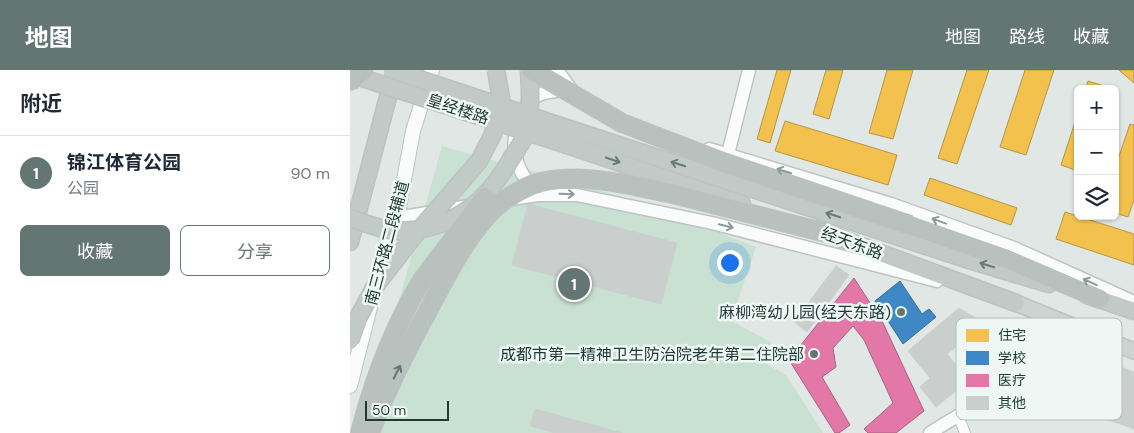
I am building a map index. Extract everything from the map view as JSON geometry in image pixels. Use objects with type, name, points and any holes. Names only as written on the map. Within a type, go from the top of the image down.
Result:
[{"type":"highway","points":[[350,90],[356,70]]},
{"type":"highway","points":[[350,82],[364,70]]},
{"type":"highway","points":[[350,242],[393,70]]},
{"type":"highway","name":"皇经楼路","points":[[393,70],[570,137]]},
{"type":"highway","points":[[350,341],[358,318],[374,288],[414,236],[478,161],[489,141],[501,98],[496,70]]},
{"type":"highway","points":[[360,433],[374,383],[402,312],[422,280],[504,172],[525,135],[531,103],[530,70]]},
{"type":"highway","points":[[530,70],[622,123],[723,162],[1007,259],[1100,299]]},
{"type":"highway","name":"皇经楼路","points":[[350,74],[570,137]]},
{"type":"highway","name":"经天东路","points":[[570,137],[1016,303]]},
{"type":"highway","name":"经天东路","points":[[570,137],[1134,311]]},
{"type":"highway","points":[[370,433],[392,382],[449,271],[488,215],[508,197],[539,183],[564,179],[610,182],[676,195],[830,234]]},
{"type":"highway","points":[[350,218],[399,231],[435,228],[461,215],[485,197]]},
{"type":"main road","name":"南三环路二段辅道","points":[[350,386],[387,240],[397,218],[413,131],[432,70]]},
{"type":"main road","name":"经天东路","points":[[1016,303],[1053,318]]},
{"type":"main road","name":"经天东路","points":[[1122,346],[1134,351]]},
{"type":"street","points":[[556,70],[570,88],[598,114],[891,204],[1014,248],[1134,302]]},
{"type":"street","points":[[728,154],[750,70]]},
{"type":"street","points":[[538,195],[525,179],[518,164],[514,139],[522,109],[540,95],[570,88]]},
{"type":"street","points":[[397,218],[538,195],[577,195],[712,223],[1016,303]]},
{"type":"street","points":[[930,433],[956,416]]},
{"type":"street","points":[[960,420],[965,433]]},
{"type":"green space","points":[[442,146],[637,201],[756,247],[731,321],[771,342],[761,361],[786,375],[823,433],[362,433]]},
{"type":"building: 住宅","points":[[777,70],[791,70],[770,143],[757,139]]},
{"type":"building: 住宅","points":[[826,70],[843,70],[829,119],[813,114]]},
{"type":"building: 住宅","points":[[887,70],[913,70],[893,139],[869,133]]},
{"type":"building: 住宅","points":[[967,70],[989,70],[957,164],[938,158]]},
{"type":"building: 住宅","points":[[1025,70],[1054,70],[1026,155],[1000,147]]},
{"type":"building: 住宅","points":[[1119,70],[1134,70],[1134,83]]},
{"type":"building: 住宅","points":[[1088,81],[1100,85],[1087,85]]},
{"type":"building: 住宅","points":[[785,121],[897,155],[888,185],[775,151]]},
{"type":"building: 住宅","points":[[1130,124],[1134,125],[1134,200],[1128,217],[1119,214],[1119,156]]},
{"type":"building: 住宅","points":[[1074,125],[1074,170],[1061,165]]},
{"type":"building: 住宅","points":[[930,178],[1017,208],[1011,225],[924,195]]},
{"type":"building: 住宅","points":[[1065,212],[1074,215],[1074,220],[1090,220],[1134,234],[1134,265],[1056,239]]},
{"type":"building: 学校","name":"麻柳湾幼儿园(经天东路)","points":[[900,281],[922,314],[929,309],[936,317],[903,344],[875,301]]},
{"type":"building: 医疗","name":"成都市第一精神卫生防治院老年第二住院部","points":[[854,278],[883,323],[924,411],[896,433],[868,433],[864,429],[893,403],[864,340],[853,326],[833,348],[836,367],[822,377],[850,425],[839,433],[835,433],[789,360]]},
{"type":"building: 其他","points":[[528,204],[677,243],[661,304],[512,265]]},
{"type":"building: 其他","points":[[836,266],[849,275],[807,332],[794,322]]},
{"type":"building: 其他","points":[[959,308],[976,318],[956,318],[956,347],[947,354],[956,363],[956,391],[936,407],[920,387],[930,378],[908,351]]},
{"type":"building: 其他","points":[[1122,368],[1134,372],[1134,429],[1109,420],[1122,420]]},
{"type":"building: 其他","points":[[535,409],[622,433],[555,433],[530,426]]},
{"type":"place","name":"锦江体育公园","points":[[574,284]]},
{"type":"place","name":"麻柳湾幼儿园(经天东路)","points":[[901,312]]},
{"type":"place","name":"成都市第一精神卫生防治院老年第二住院部","points":[[814,354]]}]
